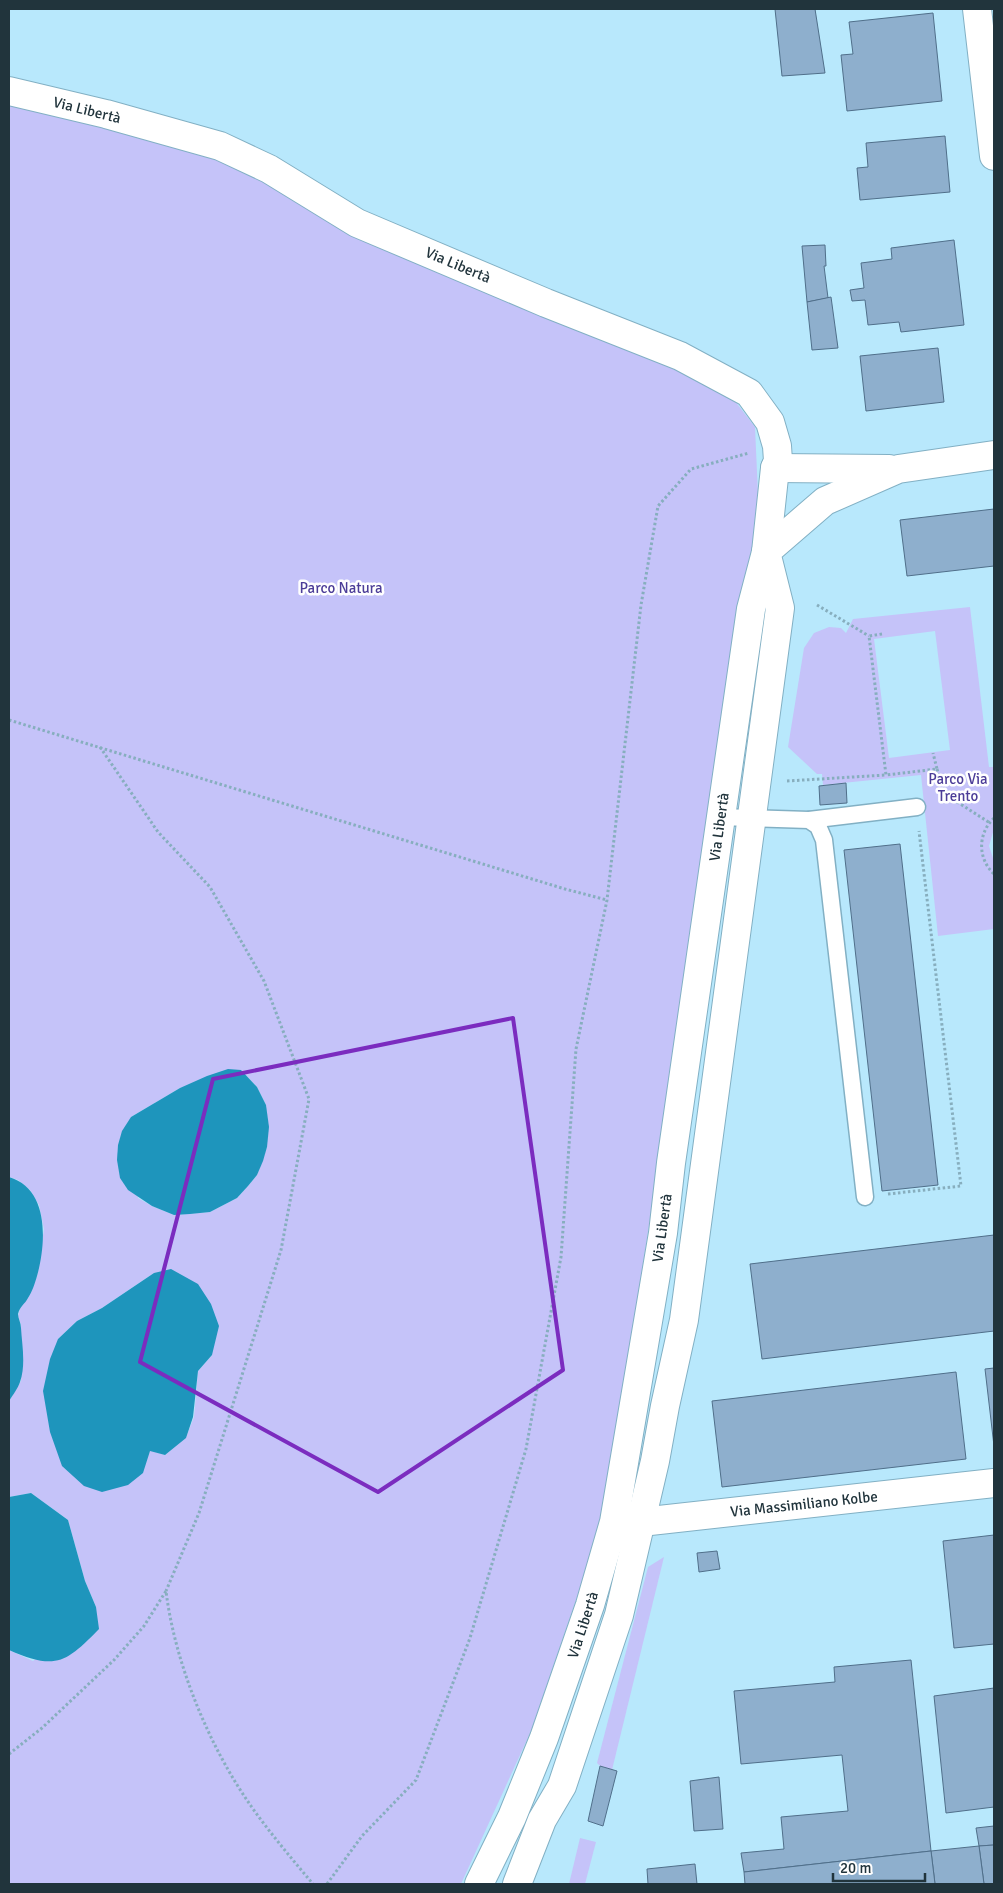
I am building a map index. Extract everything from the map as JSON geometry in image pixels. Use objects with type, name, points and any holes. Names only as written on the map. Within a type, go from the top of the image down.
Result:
[{"type":"street","points":[[977,9],[994,156]]},
{"type":"street","name":"Via Libertà","points":[[9,91],[106,114],[220,146],[269,169],[357,222],[546,303],[680,356],[749,394],[770,422],[777,446],[778,461],[775,468],[766,552],[751,609],[671,1163],[663,1233],[614,1522],[590,1605],[544,1738],[512,1817],[479,1884]]},
{"type":"street","points":[[775,468],[898,469],[994,455]]},
{"type":"street","points":[[766,552],[825,501],[898,469]]},
{"type":"street","name":"Via Libertà","points":[[518,1884],[542,1820],[562,1786],[619,1615],[684,1320],[780,608],[766,552]]},
{"type":"street","name":"Via Massimiliano Kolbe","points":[[614,1522],[641,1522],[994,1483]]},
{"type":"lane","points":[[721,817],[809,820],[916,807]]},
{"type":"lane","points":[[809,820],[818,826],[824,840],[865,1197]]},
{"type":"path","points":[[327,1884],[362,1836],[416,1780],[470,1638],[526,1449],[561,1257],[576,1049],[607,900],[641,604],[658,506],[691,469],[736,456]]},
{"type":"path","points":[[816,605],[869,636],[882,634]]},
{"type":"path","points":[[869,636],[886,775]]},
{"type":"path","points":[[9,720],[565,889],[607,900]]},
{"type":"path","points":[[9,1754],[42,1728],[114,1660],[144,1626],[166,1591],[199,1513],[281,1250],[309,1099],[264,981],[210,887],[158,832],[100,747]]},
{"type":"path","points":[[933,753],[942,787],[951,798],[990,823]]},
{"type":"path","points":[[756,783],[886,775],[936,769]]},
{"type":"path","points":[[865,1197],[961,1186],[916,807]]},
{"type":"path","points":[[994,818],[984,833],[982,850],[984,861],[994,874]]},
{"type":"path","points":[[166,1591],[170,1621],[186,1677],[222,1760],[251,1806],[313,1884]]},
{"type":"highlighted area","points":[[513,1018],[563,1370],[378,1492],[140,1362],[213,1079]]},
{"type":"green space","name":"Parco Natura","points":[[9,104],[173,143],[238,167],[344,227],[728,392],[755,427],[759,517],[603,1521],[531,1731],[461,1884],[9,1884],[9,1650],[33,1661],[96,1607],[85,1581],[68,1520],[31,1493],[9,1497],[9,1401],[21,1381],[21,1325],[18,1316],[21,1305],[28,1298],[37,1276],[44,1229],[39,1205],[30,1190],[18,1180],[9,1177]],"holes":[[[241,1070],[257,1087],[266,1105],[267,1147],[257,1175],[237,1198],[210,1212],[174,1215],[138,1198],[131,1117],[180,1088]],[[154,1273],[212,1355],[198,1371],[194,1417],[186,1437],[165,1455],[150,1450],[58,1339],[77,1321],[102,1308]]]},
{"type":"green space","name":"Parco Via Trento","points":[[970,607],[989,767],[994,767],[994,829],[989,846],[994,861],[994,929],[938,936],[921,775],[823,785],[822,774],[817,774],[788,747],[804,648],[814,633],[829,627],[841,628],[846,633],[853,619]],"holes":[[[935,631],[950,750],[889,758],[874,639]]]},
{"type":"green space","points":[[664,1557],[612,1770],[597,1763],[648,1567]]},
{"type":"green space","points":[[580,1838],[596,1842],[585,1884],[569,1884]]},
{"type":"shaded area","points":[[228,1069],[241,1070],[257,1087],[266,1105],[269,1127],[267,1147],[257,1175],[248,1186],[237,1198],[210,1212],[174,1215],[152,1206],[128,1190],[120,1178],[117,1160],[118,1145],[122,1131],[131,1117],[180,1088]]},
{"type":"shaded area","points":[[9,1177],[22,1183],[32,1193],[42,1219],[43,1234],[36,1279],[31,1293],[18,1314],[21,1326],[23,1369],[19,1384],[9,1401]]},
{"type":"shaded area","points":[[171,1269],[198,1284],[211,1304],[219,1326],[212,1355],[198,1371],[193,1417],[186,1438],[165,1455],[150,1451],[143,1473],[128,1485],[102,1492],[84,1486],[62,1466],[50,1432],[43,1391],[50,1359],[58,1339],[77,1321],[102,1308],[154,1273]]},
{"type":"shaded area","points":[[31,1493],[68,1520],[85,1581],[96,1607],[99,1629],[77,1650],[58,1660],[38,1660],[9,1650],[9,1497]]},
{"type":"building","points":[[775,9],[815,9],[825,73],[782,76]]},
{"type":"building","points":[[933,13],[942,101],[847,111],[841,55],[853,54],[849,22]]},
{"type":"building","points":[[945,136],[950,192],[860,200],[857,168],[868,167],[866,143]]},
{"type":"building","points":[[954,240],[964,325],[901,332],[899,322],[868,325],[865,300],[852,301],[850,290],[864,288],[861,263],[892,259],[891,248]]},
{"type":"building","points":[[825,245],[826,266],[824,266],[828,298],[807,302],[802,246]]},
{"type":"building","points":[[831,297],[838,348],[812,350],[807,302]]},
{"type":"building","points":[[938,348],[944,402],[866,411],[860,356]]},
{"type":"building","points":[[994,509],[994,566],[907,576],[900,520]]},
{"type":"building","points":[[846,783],[847,803],[820,805],[819,786]]},
{"type":"building","points":[[900,844],[938,1185],[882,1191],[844,850]]},
{"type":"building","points":[[994,1235],[994,1331],[762,1359],[750,1264]]},
{"type":"building","points":[[994,1368],[994,1446],[985,1369]]},
{"type":"building","points":[[956,1372],[966,1459],[722,1487],[712,1401]]},
{"type":"building","points":[[994,1535],[994,1644],[954,1648],[943,1541]]},
{"type":"building","points":[[717,1551],[720,1569],[699,1572],[697,1553]]},
{"type":"building","points":[[911,1660],[931,1851],[744,1872],[741,1853],[784,1849],[781,1817],[848,1811],[842,1755],[741,1764],[734,1691],[835,1682],[834,1667]]},
{"type":"building","points":[[994,1688],[994,1807],[946,1813],[934,1696]]},
{"type":"building","points":[[600,1766],[617,1771],[603,1826],[588,1821]]},
{"type":"building","points":[[719,1777],[723,1829],[694,1831],[690,1781]]},
{"type":"building","points":[[994,1826],[994,1845],[979,1846],[976,1828]]},
{"type":"building","points":[[994,1845],[994,1884],[984,1884],[979,1846]]},
{"type":"building","points":[[979,1846],[984,1884],[935,1884],[931,1851]]},
{"type":"building","points":[[931,1851],[935,1884],[745,1884],[744,1872]]},
{"type":"building","points":[[695,1864],[697,1884],[648,1884],[647,1869]]}]
